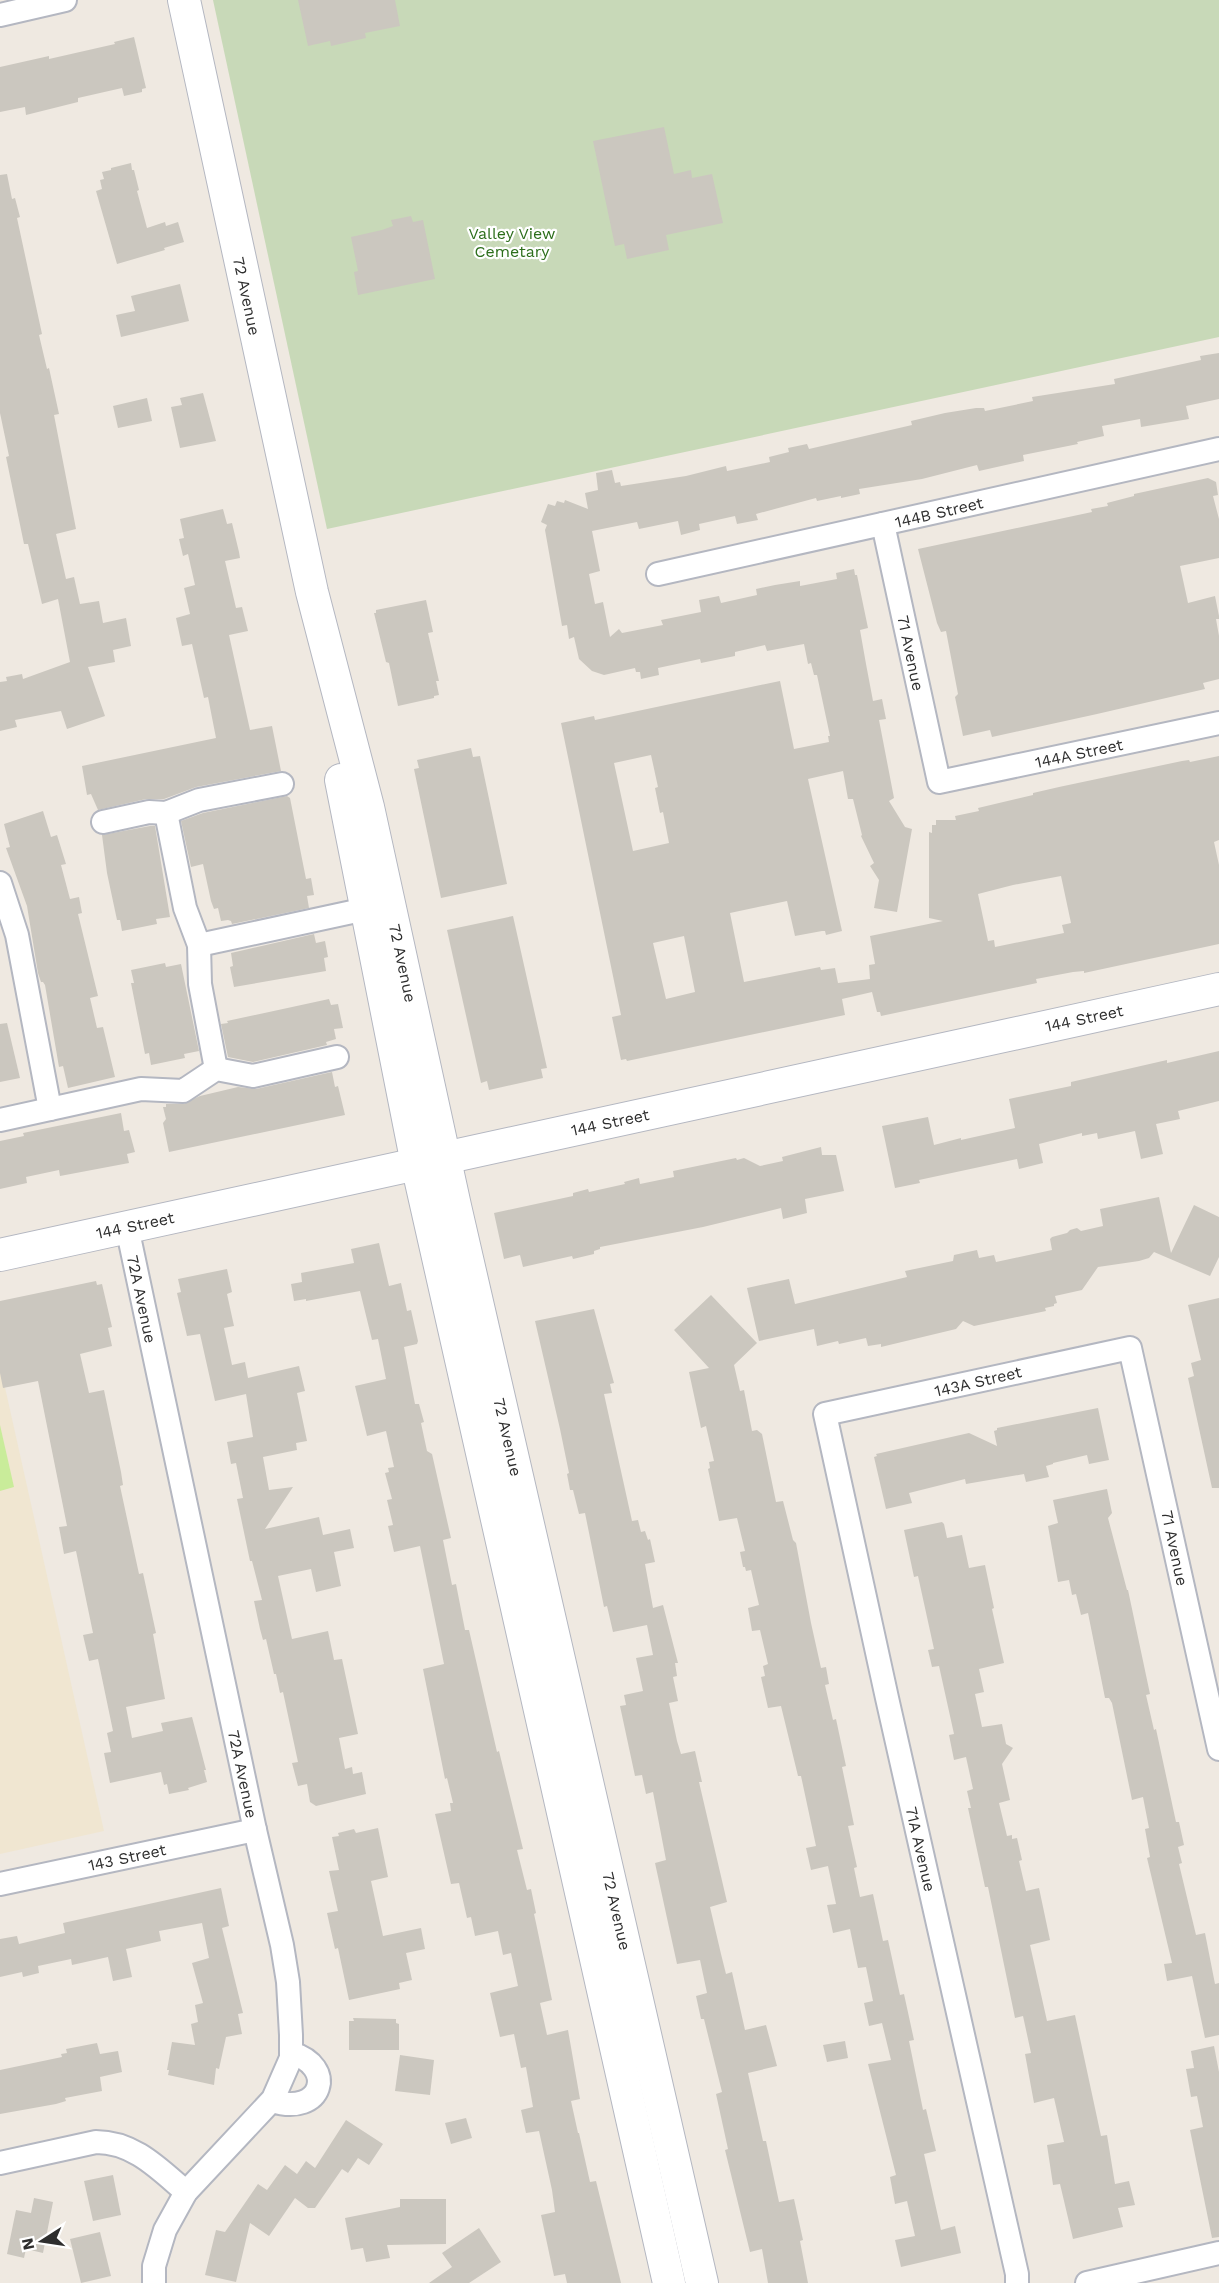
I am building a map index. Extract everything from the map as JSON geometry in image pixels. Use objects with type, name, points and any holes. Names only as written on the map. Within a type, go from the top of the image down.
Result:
[{"type":"main road","name":"72 Avenue","points":[[184,0],[312,592],[368,807],[431,1161],[669,2283]]},
{"type":"main road","name":"72 Avenue","points":[[312,592],[341,783],[366,909],[431,1161],[702,2283]]},
{"type":"main road","name":"144 Street","points":[[0,1255],[1219,988]]},
{"type":"street","points":[[0,15],[65,0]]},
{"type":"street","name":"144B Street","points":[[658,573],[1219,449]]},
{"type":"street","name":"71 Avenue","points":[[883,524],[939,782]]},
{"type":"street","name":"144A Street","points":[[939,782],[1219,723]]},
{"type":"street","points":[[103,822],[149,812],[166,813],[199,800],[282,783]]},
{"type":"street","points":[[166,813],[185,908],[199,945],[200,984],[216,1069]]},
{"type":"street","points":[[0,883],[17,935],[50,1109]]},
{"type":"street","points":[[199,945],[366,909]]},
{"type":"street","points":[[0,1120],[141,1089],[183,1091],[216,1069],[253,1076],[338,1057]]},
{"type":"street","name":"72A Avenue","points":[[127,1227],[283,1954],[290,2009],[291,2058],[272,2101],[186,2192],[160,2243],[154,2266],[154,2283]]},
{"type":"street","name":"71 Avenue","points":[[1130,1348],[1219,1749]]},
{"type":"street","name":"143A Street","points":[[825,1414],[1130,1348]]},
{"type":"street","name":"71A Avenue","points":[[825,1414],[889,1709],[1017,2274],[1017,2283]]},
{"type":"street","name":"143 Street","points":[[0,1884],[255,1830]]},
{"type":"street","points":[[272,2101],[287,2106],[303,2104],[314,2095],[319,2080],[318,2073],[309,2060],[291,2053]]},
{"type":"street","points":[[0,2163],[96,2142],[108,2142],[141,2154],[186,2192]]},
{"type":"street","points":[[1087,2283],[1219,2253]]},
{"type":"shaded area","points":[[0,1365],[104,1831],[0,1854]]},
{"type":"green space","name":"Valley View Cemetary","points":[[213,0],[1219,0],[1219,337],[327,529]]},
{"type":"green space","points":[[0,1425],[14,1487],[0,1491]]},
{"type":"building","points":[[298,0],[395,0],[400,26],[365,33],[366,38],[331,46],[330,41],[308,46]]},
{"type":"building","points":[[134,37],[146,88],[142,89],[142,92],[124,96],[122,88],[78,98],[78,102],[26,115],[25,107],[0,112],[0,67],[49,56],[49,59],[115,44],[114,42]]},
{"type":"building","points":[[664,127],[674,174],[691,170],[692,178],[712,174],[723,223],[666,235],[669,250],[627,259],[624,244],[615,246],[593,141]]},
{"type":"building","points":[[131,163],[147,228],[165,222],[166,226],[178,222],[184,242],[117,264],[96,191],[102,189],[100,180],[104,179],[102,172]]},
{"type":"building","points":[[7,174],[12,199],[15,198],[20,217],[17,218],[42,334],[39,335],[59,414],[54,415],[76,529],[56,534],[66,579],[74,577],[80,604],[99,601],[103,623],[126,618],[131,646],[113,650],[115,662],[88,667],[105,716],[67,729],[61,711],[15,720],[17,727],[0,731],[0,682],[7,681],[6,677],[22,674],[23,679],[70,662],[58,599],[42,604],[28,544],[24,544],[6,457],[9,456],[0,413],[0,175]]},
{"type":"building","points":[[411,216],[413,222],[423,220],[435,279],[358,295],[354,272],[358,271],[351,237],[382,230],[393,226],[391,220]]},
{"type":"building","points":[[180,284],[189,321],[121,337],[116,315],[135,311],[131,296]]},
{"type":"building","points":[[1219,353],[1219,399],[1186,406],[1189,419],[1141,427],[1140,419],[1102,426],[1104,436],[1077,442],[1078,444],[1023,455],[1024,461],[979,471],[977,465],[922,479],[859,489],[860,494],[841,498],[841,496],[817,501],[816,498],[756,514],[758,520],[737,524],[735,516],[699,524],[700,530],[681,535],[678,521],[639,529],[637,522],[592,531],[600,571],[589,574],[595,604],[603,602],[610,637],[619,629],[622,633],[663,625],[661,620],[701,612],[699,600],[719,596],[721,603],[757,595],[756,589],[775,585],[800,581],[800,586],[837,579],[836,573],[854,569],[857,575],[868,628],[860,630],[873,701],[882,699],[886,719],[879,720],[894,798],[889,801],[905,827],[912,829],[897,912],[874,908],[879,880],[870,866],[874,863],[861,836],[853,799],[848,799],[843,771],[808,779],[842,931],[826,935],[825,931],[822,931],[795,936],[787,901],[730,913],[744,982],[820,967],[821,970],[835,968],[838,983],[870,979],[869,965],[875,964],[870,936],[943,921],[929,918],[929,832],[932,833],[932,825],[936,825],[936,820],[956,820],[955,816],[979,811],[978,808],[1059,787],[1182,761],[1189,760],[1190,762],[1219,756],[1219,840],[1214,842],[1219,865],[1219,944],[1084,973],[1084,971],[1073,972],[1036,979],[1037,983],[881,1016],[880,1012],[877,1012],[872,992],[842,999],[845,1015],[627,1061],[626,1059],[621,1060],[612,1017],[621,1015],[561,723],[594,716],[595,720],[780,681],[794,749],[829,742],[828,736],[830,736],[817,675],[814,675],[811,663],[808,664],[804,644],[767,651],[765,645],[735,652],[735,656],[701,663],[700,659],[658,668],[659,675],[641,679],[640,672],[636,672],[635,668],[604,675],[592,671],[579,659],[574,637],[569,639],[567,625],[562,626],[545,530],[547,525],[541,522],[548,504],[555,506],[557,501],[564,503],[565,500],[588,509],[585,493],[598,490],[596,473],[612,470],[615,483],[620,482],[621,486],[686,476],[726,466],[727,471],[770,462],[769,457],[789,452],[788,448],[807,444],[809,449],[912,425],[911,421],[945,413],[976,408],[984,408],[985,411],[1033,401],[1032,397],[1115,384],[1114,379],[1201,360],[1200,356]],"holes":[[[651,755],[658,787],[655,788],[660,813],[663,812],[669,843],[633,851],[614,763]],[[1061,876],[1071,923],[1062,925],[1064,933],[995,947],[994,940],[988,941],[978,894]],[[684,936],[695,992],[666,999],[653,943]]]},
{"type":"building","points":[[203,393],[216,441],[180,448],[171,407],[182,405],[180,398]]},
{"type":"building","points":[[147,398],[152,421],[118,428],[113,406]]},
{"type":"building","points":[[1208,478],[1216,482],[1218,495],[1213,496],[1219,519],[1219,558],[1180,566],[1188,603],[1215,596],[1219,616],[1219,619],[1216,619],[1219,636],[1219,679],[1203,683],[1205,689],[1097,714],[992,737],[990,730],[963,736],[946,631],[941,632],[937,623],[918,549],[1092,512],[1091,509],[1108,506],[1107,503],[1134,496],[1134,494]]},
{"type":"building","points":[[223,509],[227,524],[232,523],[240,558],[225,561],[236,608],[242,607],[248,631],[229,635],[250,730],[272,726],[281,771],[196,787],[164,799],[146,799],[98,810],[91,794],[87,795],[82,766],[216,738],[208,697],[204,698],[192,644],[182,646],[176,618],[190,614],[184,588],[195,585],[188,554],[183,556],[179,539],[184,538],[180,519]]},
{"type":"building","points":[[426,600],[433,632],[428,633],[439,681],[436,681],[439,695],[398,706],[389,663],[386,662],[374,613],[376,610]]},
{"type":"building","points":[[471,748],[473,757],[480,756],[507,884],[441,898],[414,769],[419,768],[417,760]]},
{"type":"building","points":[[287,796],[290,798],[306,879],[311,878],[314,895],[307,896],[309,908],[232,924],[228,920],[221,921],[218,908],[214,909],[211,901],[203,864],[191,867],[181,821],[203,813]]},
{"type":"building","points":[[43,811],[51,837],[57,835],[66,864],[61,865],[70,899],[79,897],[82,913],[78,914],[98,996],[90,998],[97,1028],[103,1027],[115,1077],[68,1088],[63,1066],[59,1067],[45,985],[41,982],[38,973],[27,906],[6,848],[10,847],[4,824]]},
{"type":"building","points":[[155,826],[170,917],[156,919],[157,924],[122,931],[120,920],[117,920],[107,873],[102,835]]},
{"type":"building","points":[[513,916],[547,1068],[541,1069],[543,1078],[489,1090],[487,1081],[481,1083],[447,930]]},
{"type":"building","points":[[314,934],[316,943],[325,941],[328,957],[324,958],[326,971],[234,987],[230,967],[233,966],[231,953]]},
{"type":"building","points":[[165,963],[166,967],[181,964],[199,1051],[184,1054],[185,1058],[151,1065],[149,1053],[145,1054],[131,983],[134,983],[131,970]]},
{"type":"building","points":[[329,999],[331,1005],[338,1004],[343,1028],[334,1029],[336,1039],[326,1042],[327,1045],[253,1062],[228,1057],[221,1024]]},
{"type":"building","points":[[7,1023],[20,1078],[0,1082],[0,1024]]},
{"type":"building","points":[[1219,1051],[1219,1101],[1178,1111],[1180,1119],[1156,1124],[1163,1154],[1141,1159],[1135,1131],[1098,1139],[1097,1133],[1082,1136],[1082,1133],[1039,1144],[1043,1163],[1019,1169],[1017,1159],[919,1180],[920,1183],[895,1188],[882,1126],[928,1117],[934,1145],[1015,1128],[1009,1099],[1071,1086],[1071,1082],[1167,1060],[1167,1063]]},
{"type":"building","points":[[332,1072],[345,1115],[169,1152],[163,1123],[166,1119],[163,1107],[166,1107],[166,1104],[183,1104],[200,1096],[238,1087],[256,1089]]},
{"type":"building","points":[[121,1113],[124,1131],[129,1130],[135,1152],[127,1154],[129,1163],[60,1176],[59,1170],[26,1177],[27,1183],[0,1189],[0,1141],[24,1136],[23,1133]]},
{"type":"building","points":[[821,1147],[822,1155],[836,1155],[844,1191],[805,1199],[807,1213],[783,1219],[781,1208],[703,1227],[600,1247],[594,1251],[594,1254],[573,1259],[572,1256],[523,1267],[520,1255],[504,1259],[494,1213],[573,1196],[573,1193],[588,1189],[589,1192],[625,1184],[624,1182],[639,1178],[640,1184],[674,1177],[673,1171],[736,1158],[737,1160],[744,1158],[760,1166],[783,1161],[782,1157]]},
{"type":"building","points":[[1159,1197],[1171,1253],[1194,1205],[1219,1217],[1219,1257],[1210,1276],[1154,1252],[1149,1258],[1139,1261],[1098,1267],[1082,1290],[1055,1296],[1057,1303],[1045,1308],[1046,1311],[974,1326],[963,1321],[956,1329],[881,1347],[881,1344],[868,1346],[866,1338],[817,1346],[814,1329],[759,1341],[747,1288],[789,1279],[795,1304],[907,1277],[905,1271],[953,1261],[954,1255],[977,1250],[979,1258],[994,1255],[996,1262],[1052,1250],[1050,1239],[1052,1237],[1077,1228],[1081,1231],[1103,1226],[1100,1209]]},
{"type":"building","points":[[379,1243],[389,1286],[401,1283],[407,1311],[411,1310],[418,1341],[417,1344],[404,1347],[415,1404],[419,1404],[424,1422],[421,1423],[427,1451],[432,1454],[451,1538],[443,1540],[452,1585],[456,1584],[465,1630],[469,1630],[497,1752],[499,1751],[523,1849],[517,1850],[527,1890],[531,1889],[552,2000],[540,2003],[547,2035],[568,2030],[580,2099],[571,2101],[590,2182],[596,2181],[621,2283],[567,2283],[565,2274],[554,2276],[541,2215],[555,2212],[552,2190],[539,2131],[526,2133],[521,2110],[533,2107],[526,2067],[521,2068],[514,2034],[500,2037],[490,1993],[518,1986],[511,1953],[503,1955],[498,1931],[475,1936],[471,1917],[467,1918],[459,1883],[451,1884],[435,1814],[451,1811],[450,1803],[453,1803],[447,1778],[445,1779],[423,1669],[444,1664],[420,1546],[394,1552],[388,1526],[393,1525],[387,1500],[392,1499],[385,1473],[389,1472],[388,1468],[394,1467],[386,1431],[367,1436],[355,1386],[386,1379],[378,1339],[372,1340],[360,1291],[294,1301],[291,1284],[302,1282],[301,1273],[354,1263],[351,1249]]},
{"type":"building","points":[[227,1269],[232,1292],[227,1294],[234,1326],[224,1328],[232,1365],[245,1362],[248,1378],[299,1366],[305,1391],[297,1393],[307,1441],[296,1443],[297,1450],[263,1457],[269,1490],[293,1487],[265,1529],[319,1517],[323,1535],[350,1529],[354,1548],[334,1552],[341,1586],[316,1592],[311,1569],[278,1576],[292,1639],[328,1631],[334,1660],[342,1659],[358,1734],[339,1738],[345,1769],[352,1767],[353,1774],[362,1772],[366,1794],[316,1806],[310,1802],[307,1784],[298,1786],[292,1763],[298,1762],[283,1692],[280,1693],[266,1639],[263,1640],[254,1601],[262,1600],[252,1561],[250,1561],[237,1499],[243,1498],[236,1463],[231,1464],[227,1442],[253,1437],[246,1394],[215,1401],[200,1334],[187,1336],[177,1293],[181,1292],[178,1279]]},
{"type":"building","points":[[96,1281],[97,1285],[102,1284],[112,1327],[108,1328],[112,1346],[80,1354],[89,1393],[104,1390],[121,1472],[123,1485],[120,1486],[139,1574],[143,1573],[156,1633],[153,1634],[165,1699],[126,1707],[132,1738],[163,1731],[161,1723],[192,1717],[206,1770],[204,1770],[207,1782],[188,1788],[189,1790],[169,1794],[161,1772],[110,1783],[104,1753],[111,1752],[107,1733],[113,1731],[98,1659],[89,1661],[83,1635],[93,1633],[76,1551],[64,1554],[59,1527],[67,1526],[38,1381],[3,1388],[0,1373],[0,1301]]},
{"type":"building","points":[[711,1295],[757,1343],[734,1365],[740,1391],[744,1390],[752,1431],[757,1430],[762,1434],[776,1502],[783,1501],[793,1540],[796,1543],[821,1668],[826,1667],[829,1684],[825,1685],[833,1720],[836,1719],[846,1766],[842,1767],[854,1825],[848,1826],[857,1867],[854,1868],[860,1897],[873,1894],[883,1941],[888,1940],[900,1995],[904,1994],[914,2040],[909,2041],[923,2110],[926,2109],[936,2151],[924,2154],[941,2230],[955,2226],[961,2253],[901,2267],[895,2240],[915,2236],[907,2201],[895,2204],[890,2177],[896,2175],[868,2064],[891,2060],[882,2023],[869,2026],[864,2003],[873,2001],[866,1967],[858,1968],[850,1929],[833,1933],[827,1905],[836,1904],[828,1866],[811,1870],[806,1848],[816,1846],[801,1776],[798,1776],[781,1706],[768,1708],[761,1677],[765,1676],[763,1666],[768,1664],[760,1630],[752,1631],[748,1608],[759,1605],[751,1570],[746,1571],[743,1567],[740,1552],[745,1551],[737,1518],[719,1521],[708,1469],[710,1468],[709,1462],[714,1461],[706,1426],[701,1428],[689,1372],[709,1368],[674,1330]]},
{"type":"building","points":[[1219,1298],[1219,1488],[1212,1488],[1188,1378],[1194,1376],[1191,1363],[1201,1360],[1188,1305]]},
{"type":"building","points":[[594,1309],[614,1383],[610,1384],[612,1393],[604,1394],[632,1521],[638,1520],[641,1532],[645,1531],[648,1540],[650,1539],[655,1562],[645,1564],[653,1608],[663,1605],[678,1663],[675,1663],[677,1676],[673,1677],[678,1701],[669,1703],[677,1741],[681,1754],[695,1751],[702,1782],[699,1782],[727,1902],[710,1907],[721,1954],[726,1974],[732,1972],[745,2030],[766,2025],[777,2066],[748,2073],[779,2202],[794,2199],[803,2240],[800,2241],[808,2283],[768,2283],[762,2249],[750,2252],[725,2150],[728,2149],[716,2094],[722,2092],[696,1996],[707,1993],[700,1960],[677,1964],[655,1863],[666,1860],[653,1792],[646,1794],[642,1775],[635,1776],[620,1706],[626,1705],[624,1695],[643,1691],[636,1658],[653,1655],[647,1625],[613,1632],[607,1606],[604,1607],[585,1513],[579,1514],[573,1490],[570,1490],[560,1429],[535,1321]]},
{"type":"building","points":[[1098,1408],[1109,1460],[1089,1464],[1087,1455],[1053,1463],[1046,1466],[1049,1477],[1026,1482],[1024,1474],[966,1484],[965,1479],[909,1493],[912,1503],[886,1509],[874,1457],[877,1456],[876,1454],[969,1433],[997,1446],[994,1431],[997,1428]]},
{"type":"building","points":[[1107,1489],[1112,1513],[1108,1518],[1128,1590],[1150,1694],[1146,1695],[1154,1730],[1156,1729],[1176,1822],[1179,1822],[1184,1845],[1178,1847],[1182,1863],[1179,1864],[1196,1935],[1205,1933],[1215,1984],[1219,1983],[1219,2035],[1205,2038],[1192,1976],[1167,1981],[1164,1964],[1172,1963],[1147,1858],[1150,1857],[1145,1829],[1149,1828],[1143,1797],[1132,1800],[1112,1703],[1109,1698],[1105,1698],[1088,1613],[1081,1615],[1076,1594],[1072,1595],[1069,1580],[1058,1582],[1048,1526],[1058,1523],[1053,1500]]},
{"type":"building","points":[[942,1522],[947,1538],[962,1535],[969,1568],[985,1565],[1004,1663],[979,1669],[984,1692],[975,1694],[982,1727],[1002,1724],[1006,1744],[1013,1748],[1002,1764],[1010,1800],[999,1803],[1007,1836],[1012,1835],[1012,1839],[1017,1838],[1022,1860],[1019,1861],[1026,1891],[1039,1888],[1050,1940],[1030,1945],[1047,2021],[1075,2015],[1101,2136],[1107,2135],[1115,2184],[1129,2181],[1135,2205],[1118,2208],[1123,2227],[1073,2239],[1060,2184],[1053,2185],[1047,2145],[1064,2142],[1054,2098],[1034,2103],[1025,2054],[1031,2053],[1023,2016],[1015,2018],[988,1887],[985,1887],[968,1808],[971,1808],[967,1791],[973,1789],[966,1757],[954,1760],[949,1735],[954,1734],[939,1666],[932,1667],[928,1650],[934,1649],[918,1576],[914,1577],[904,1530]]},
{"type":"building","points":[[378,1828],[388,1877],[371,1881],[383,1936],[421,1928],[425,1949],[406,1953],[412,1980],[399,1983],[400,1989],[349,2000],[338,1948],[335,1949],[327,1913],[338,1911],[329,1871],[339,1870],[332,1837],[354,1829],[356,1833]]},
{"type":"building","points":[[221,1888],[229,1926],[222,1928],[243,2013],[238,2014],[242,2034],[226,2037],[219,2069],[216,2068],[214,2085],[168,2075],[169,2070],[167,2070],[172,2042],[195,2045],[191,2024],[198,2022],[195,2005],[203,2003],[192,1963],[209,1958],[202,1923],[159,1931],[161,1941],[126,1949],[132,1977],[113,1981],[108,1957],[72,1965],[71,1959],[38,1966],[39,1973],[23,1977],[22,1972],[0,1977],[0,1939],[17,1936],[19,1944],[65,1933],[63,1923]]},
{"type":"building","points":[[353,2018],[396,2019],[396,2023],[399,2024],[399,2050],[349,2050],[349,2021],[354,2021]]},
{"type":"building","points":[[845,2041],[848,2058],[827,2062],[823,2045]]},
{"type":"building","points":[[97,2043],[100,2054],[118,2051],[122,2072],[100,2077],[102,2091],[65,2098],[66,2101],[56,2104],[0,2114],[0,2070],[62,2057],[61,2054],[67,2053],[66,2049]]},
{"type":"building","points":[[1214,2046],[1219,2072],[1219,2237],[1212,2238],[1190,2130],[1203,2127],[1197,2096],[1191,2097],[1186,2069],[1194,2068],[1191,2051]]},
{"type":"building","points":[[400,2055],[434,2060],[430,2095],[395,2091]]},
{"type":"building","points":[[466,2118],[472,2138],[451,2144],[445,2123]]},
{"type":"building","points":[[346,2120],[383,2144],[369,2165],[358,2158],[348,2173],[342,2169],[315,2208],[308,2208],[295,2198],[269,2236],[250,2223],[236,2282],[205,2275],[216,2230],[225,2232],[258,2184],[267,2190],[285,2165],[297,2174],[306,2161],[315,2168]]},
{"type":"building","points":[[113,2175],[121,2215],[93,2221],[84,2181]]},
{"type":"building","points":[[34,2198],[53,2202],[43,2253],[26,2249],[24,2258],[7,2254],[16,2210],[31,2213]]},
{"type":"building","points":[[400,2199],[446,2199],[446,2244],[387,2245],[390,2258],[366,2262],[363,2248],[351,2250],[345,2218],[400,2207]]},
{"type":"building","points":[[479,2228],[501,2262],[469,2283],[429,2283],[452,2267],[442,2253]]},
{"type":"building","points":[[100,2232],[111,2276],[81,2283],[70,2239]]}]
